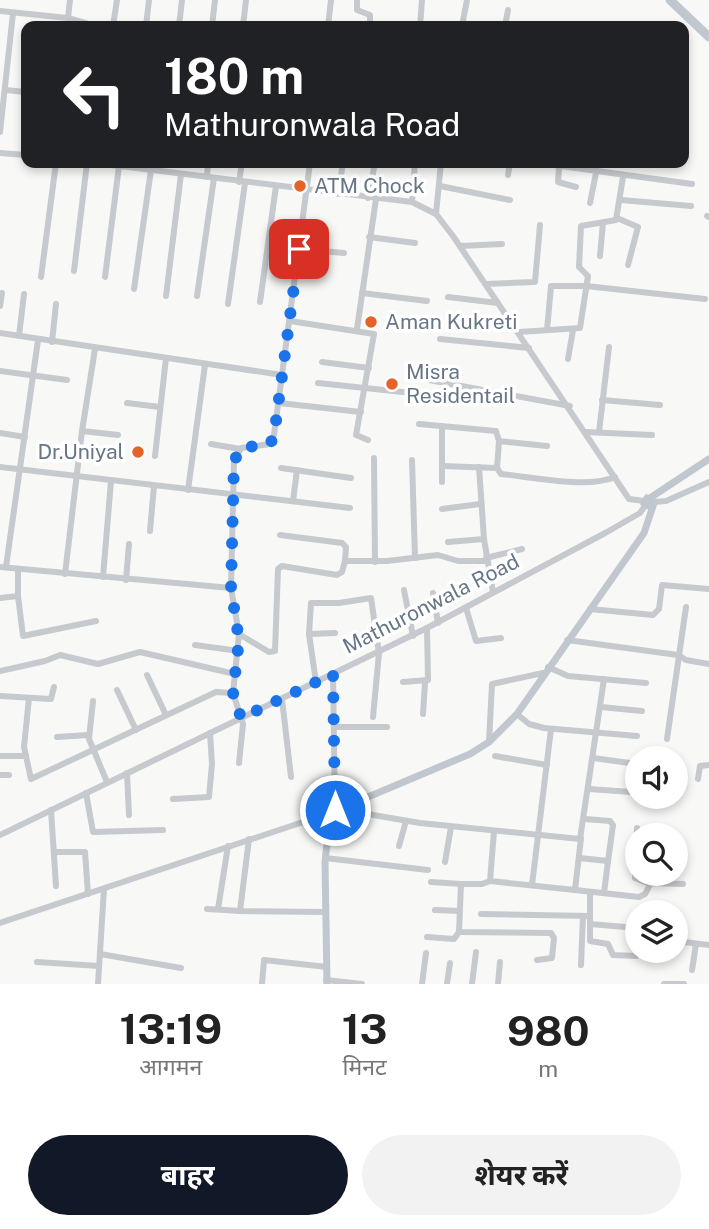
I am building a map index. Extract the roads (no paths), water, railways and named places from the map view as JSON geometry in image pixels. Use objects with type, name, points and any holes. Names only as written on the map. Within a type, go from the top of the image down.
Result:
[{"type":"highway","points":[[670,0],[709,37]]},
{"type":"highway","points":[[677,0],[709,31]]},
{"type":"main road","points":[[327,982],[325,858],[333,811],[455,761],[489,742],[517,714],[644,533],[649,503],[709,459]]},
{"type":"street","points":[[68,18],[70,0]]},
{"type":"street","points":[[114,21],[117,0]]},
{"type":"street","points":[[147,21],[149,0]]},
{"type":"street","points":[[180,21],[182,0]]},
{"type":"street","points":[[213,21],[215,0]]},
{"type":"street","points":[[244,21],[246,0]]},
{"type":"street","points":[[329,21],[331,0]]},
{"type":"street","points":[[357,0],[357,10],[370,15],[370,21]]},
{"type":"street","points":[[420,21],[422,0]]},
{"type":"street","points":[[463,21],[467,0]]},
{"type":"street","points":[[506,21],[508,10]]},
{"type":"street","points":[[0,11],[78,21]]},
{"type":"street","points":[[0,132],[5,90],[3,60],[9,44],[13,13]]},
{"type":"street","points":[[0,43],[9,44]]},
{"type":"street","points":[[5,90],[21,92]]},
{"type":"street","points":[[0,153],[21,155]]},
{"type":"street","points":[[41,277],[55,168]]},
{"type":"street","points":[[74,271],[86,168]]},
{"type":"street","points":[[105,276],[114,168]]},
{"type":"street","points":[[134,289],[146,168]]},
{"type":"street","points":[[151,168],[307,191],[412,202],[436,214],[570,406],[584,432],[629,499],[649,503]]},
{"type":"street","points":[[166,296],[176,168]]},
{"type":"street","points":[[197,296],[210,177],[209,168]]},
{"type":"street","points":[[228,304],[242,168]]},
{"type":"street","points":[[211,444],[240,449],[270,444],[276,424],[309,168]]},
{"type":"street","points":[[338,194],[342,168]]},
{"type":"street","points":[[357,329],[375,168]]},
{"type":"street","points":[[412,202],[415,168]]},
{"type":"street","points":[[436,214],[441,168]]},
{"type":"street","points":[[508,175],[509,168]]},
{"type":"street","points":[[576,187],[558,182],[559,168],[692,184]]},
{"type":"street","points":[[590,203],[596,173]]},
{"type":"street","points":[[617,218],[624,177]]},
{"type":"street","points":[[440,186],[510,200]]},
{"type":"street","points":[[260,302],[280,187]]},
{"type":"street","points":[[621,200],[691,206]]},
{"type":"street","points":[[519,332],[573,330],[581,326],[587,273],[579,267],[581,226],[617,218],[638,227],[628,265]]},
{"type":"street","points":[[600,256],[603,223]]},
{"type":"street","points":[[486,284],[535,282],[540,225]]},
{"type":"street","points":[[369,237],[415,243]]},
{"type":"street","points":[[460,246],[502,244]]},
{"type":"street","points":[[299,249],[344,253]]},
{"type":"street","points":[[547,330],[550,286],[586,286],[705,299]]},
{"type":"street","points":[[0,306],[2,293]]},
{"type":"street","points":[[362,293],[427,301]]},
{"type":"street","points":[[19,336],[24,294]]},
{"type":"street","points":[[447,297],[498,303]]},
{"type":"street","points":[[52,342],[56,304]]},
{"type":"street","points":[[290,321],[357,329],[374,334],[357,437],[368,440]]},
{"type":"street","points":[[568,359],[573,330]]},
{"type":"street","points":[[0,333],[282,375]]},
{"type":"street","points":[[440,339],[529,348]]},
{"type":"street","points":[[38,340],[21,470],[3,567],[231,588]]},
{"type":"street","points":[[599,432],[609,346]]},
{"type":"street","points":[[65,574],[95,349]]},
{"type":"street","points":[[155,456],[166,358]]},
{"type":"street","points":[[322,362],[369,368]]},
{"type":"street","points":[[188,489],[205,365]]},
{"type":"street","points":[[0,371],[67,380]]},
{"type":"street","points":[[429,380],[570,406]]},
{"type":"street","points":[[318,383],[412,393]]},
{"type":"street","points":[[602,400],[660,405]]},
{"type":"street","points":[[127,403],[160,407]]},
{"type":"street","points":[[279,403],[361,412]]},
{"type":"street","points":[[419,424],[496,431],[499,441],[497,468],[501,474],[577,481],[615,477]]},
{"type":"street","points":[[442,426],[442,482]]},
{"type":"street","points":[[82,431],[118,435]]},
{"type":"street","points":[[584,432],[652,435]]},
{"type":"street","points":[[0,433],[25,437]]},
{"type":"street","points":[[499,441],[548,446]]},
{"type":"street","points":[[239,763],[241,718],[233,693],[239,634],[231,588],[234,461],[240,449]]},
{"type":"street","points":[[374,457],[374,562]]},
{"type":"street","points":[[412,460],[415,558]]},
{"type":"street","points":[[442,466],[497,468]]},
{"type":"street","points":[[0,467],[350,508]]},
{"type":"street","points":[[480,467],[480,504],[486,559],[493,592]]},
{"type":"street","points":[[281,468],[351,478]]},
{"type":"street","points":[[293,501],[297,470]]},
{"type":"street","points":[[103,577],[111,481]]},
{"type":"street","name":"Mathuronwala Road","points":[[0,835],[438,623],[618,526],[640,513],[649,503],[666,501],[709,482]]},
{"type":"street","points":[[150,485],[150,531]]},
{"type":"street","points":[[442,509],[480,504]]},
{"type":"street","points":[[239,634],[274,652],[278,569],[286,566],[339,575],[345,561],[346,547],[342,543],[280,536]]},
{"type":"street","points":[[448,542],[484,539]]},
{"type":"street","points":[[126,580],[129,544]]},
{"type":"street","points":[[345,561],[374,562],[438,555],[458,561],[486,559],[522,549]]},
{"type":"street","points":[[18,569],[23,636],[96,621]]},
{"type":"street","points":[[590,609],[653,615],[659,609],[661,587],[665,584],[709,589]]},
{"type":"street","points":[[404,590],[412,636]]},
{"type":"street","points":[[433,593],[438,623]]},
{"type":"street","points":[[0,598],[18,596]]},
{"type":"street","points":[[316,682],[309,634],[311,603],[339,603],[370,597],[379,653],[373,716]]},
{"type":"street","points":[[667,739],[686,607]]},
{"type":"street","points":[[466,608],[476,641],[501,638]]},
{"type":"street","points":[[423,714],[425,682],[430,668],[427,628]]},
{"type":"street","points":[[309,634],[335,633]]},
{"type":"street","points":[[567,640],[678,655],[686,660],[709,664]]},
{"type":"street","points":[[195,645],[239,651]]},
{"type":"street","points":[[0,671],[60,655],[98,664],[140,652],[235,674]]},
{"type":"street","points":[[489,742],[492,684],[546,670],[568,676],[646,683]]},
{"type":"street","points":[[0,923],[333,811],[333,674]]},
{"type":"street","points":[[147,675],[166,715]]},
{"type":"street","points":[[575,890],[604,679]]},
{"type":"street","points":[[403,682],[425,682]]},
{"type":"street","points":[[0,696],[52,698],[54,687]]},
{"type":"street","points":[[117,690],[136,730]]},
{"type":"street","points":[[29,698],[26,756],[31,779],[216,692],[233,693]]},
{"type":"street","points":[[282,699],[291,777]]},
{"type":"street","points":[[93,701],[88,735],[107,782]]},
{"type":"street","points":[[601,707],[642,711]]},
{"type":"street","points":[[517,714],[529,724],[551,729],[637,736]]},
{"type":"street","points":[[335,727],[387,727]]},
{"type":"street","points":[[531,885],[551,729]]},
{"type":"street","points":[[173,799],[209,797],[212,756],[210,733]]},
{"type":"street","points":[[57,737],[88,735]]},
{"type":"street","points":[[0,756],[26,756]]},
{"type":"street","points":[[495,756],[547,765]]},
{"type":"street","points":[[593,758],[625,762]]},
{"type":"street","points":[[698,779],[700,766],[709,765]]},
{"type":"street","points":[[127,773],[130,815]]},
{"type":"street","points":[[0,775],[9,775]]},
{"type":"street","points":[[589,789],[625,792]]},
{"type":"street","points":[[86,793],[95,833],[163,830]]},
{"type":"street","points":[[346,805],[365,813],[406,821],[581,838]]},
{"type":"street","points":[[51,810],[56,886]]},
{"type":"street","points":[[585,819],[612,822],[604,894]]},
{"type":"street","points":[[399,846],[406,821]]},
{"type":"street","points":[[445,862],[451,827]]},
{"type":"street","points":[[489,881],[494,831]]},
{"type":"street","points":[[240,911],[249,839]]},
{"type":"street","points":[[218,909],[228,846]]},
{"type":"street","points":[[54,852],[85,852],[88,894]]},
{"type":"street","points":[[325,858],[428,870]]},
{"type":"street","points":[[579,858],[608,861]]},
{"type":"street","points":[[431,882],[482,884],[489,881],[642,896],[649,886]]},
{"type":"street","points":[[427,937],[454,939],[459,932],[461,884]]},
{"type":"street","points":[[98,984],[104,889]]},
{"type":"street","points":[[581,965],[590,892]]},
{"type":"street","points":[[207,909],[325,912]]},
{"type":"street","points":[[435,910],[459,911]]},
{"type":"street","points":[[481,914],[587,919],[625,926]]},
{"type":"street","points":[[587,919],[590,941],[608,944],[613,955],[625,956]]},
{"type":"street","points":[[459,932],[551,933],[554,938],[552,958],[537,960]]},
{"type":"street","points":[[688,943],[709,945]]},
{"type":"street","points":[[692,970],[696,944]]},
{"type":"street","points":[[472,984],[476,952]]},
{"type":"street","points":[[422,984],[426,953]]},
{"type":"street","points":[[100,954],[181,968]]},
{"type":"street","points":[[262,984],[261,964],[265,959],[327,967]]},
{"type":"street","points":[[37,962],[99,966]]},
{"type":"street","points":[[498,984],[500,962]]},
{"type":"street","points":[[447,984],[450,963]]},
{"type":"street","points":[[327,982],[362,984]]},
{"type":"street","points":[[664,984],[684,984]]},
{"type":"place","name":"ATM Chock","points":[[300,186]]},
{"type":"place","name":"Aman Kukreti","points":[[371,322]]},
{"type":"place","name":"Misra Residentail","points":[[392,384]]},
{"type":"place","name":"Dr.Uniyal","points":[[138,452]]}]
